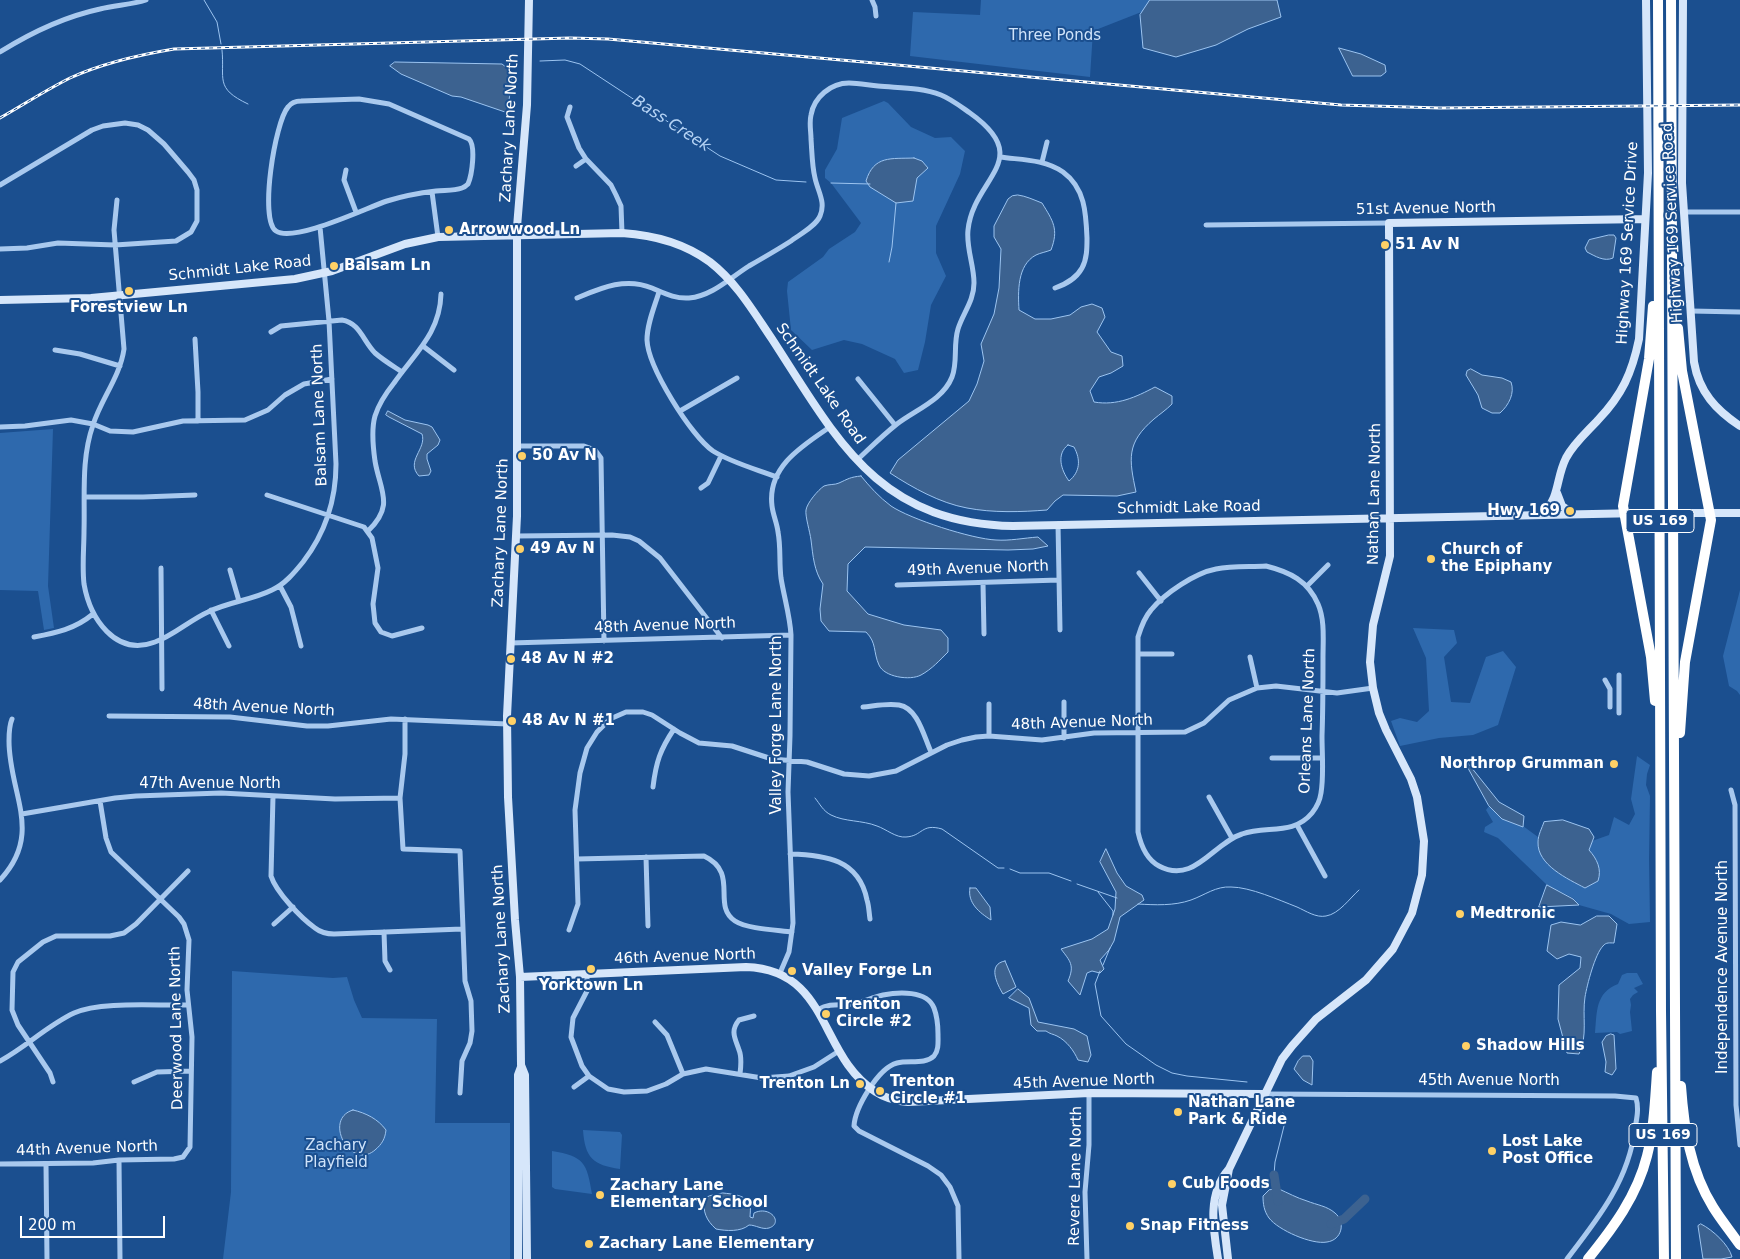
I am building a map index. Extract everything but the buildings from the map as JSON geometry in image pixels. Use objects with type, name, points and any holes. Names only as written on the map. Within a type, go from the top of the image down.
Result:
[{"type":"highway","name":"US 169","points":[[1658,0],[1661,1011],[1664,1259]]},
{"type":"highway","name":"US 169","points":[[1671,0],[1676,1259]]},
{"type":"highway","points":[[1659,250],[1655,271],[1649,359],[1623,513],[1651,657],[1661,792]]},
{"type":"highway","points":[[1672,267],[1682,371],[1711,520],[1685,662],[1674,793]]},
{"type":"highway","points":[[1588,1259],[1627,1206],[1647,1157],[1653,1117],[1661,1011]]},
{"type":"highway","points":[[1675,1028],[1679,1051],[1684,1120],[1692,1159],[1713,1208],[1740,1245]]},
{"type":"street","points":[[0,52],[33,32],[58,21],[100,9],[146,0]]},
{"type":"street","name":"Zachary Lane North","points":[[518,1259],[518,1076],[521,1067],[520,977],[508,804],[507,724],[517,536],[517,236],[527,105],[529,0]]},
{"type":"street","points":[[872,0],[876,7],[876,16]]},
{"type":"street","name":"Highway 169 Service Drive","points":[[1557,493],[1561,470],[1572,448],[1618,398],[1629,377],[1638,339],[1648,173],[1646,0]]},
{"type":"street","name":"Highway 169 Service Road","points":[[1683,0],[1682,169],[1694,362],[1699,383],[1715,406],[1726,417],[1740,426]]},
{"type":"street","points":[[577,298],[620,283],[641,285],[678,297],[688,298],[707,293],[794,239],[818,220],[821,214],[822,200],[813,170],[811,115],[813,106],[822,94],[836,85],[849,83],[931,91],[951,100],[984,123],[998,142],[1000,158],[994,173],[973,209],[968,227],[967,240],[974,282],[972,300],[958,330],[955,363],[951,379],[942,392],[895,425],[856,460]]},
{"type":"street","points":[[359,99],[389,104],[470,139],[473,146],[468,184],[461,189],[432,192],[388,201],[320,227],[286,234],[273,229],[269,220],[271,163],[288,106],[301,100],[359,99]]},
{"type":"street","points":[[570,108],[567,117],[579,148],[586,159],[611,185],[616,195],[620,206],[622,233]]},
{"type":"street","points":[[0,185],[92,130],[114,123],[125,123],[148,130],[164,144],[194,180],[197,190],[198,214],[197,221],[191,232],[176,241],[115,245],[58,243],[27,248],[0,249]]},
{"type":"street","points":[[1042,162],[1047,142]]},
{"type":"street","points":[[1000,158],[1042,162],[1055,168],[1068,177],[1082,197],[1086,219],[1086,258],[1083,267],[1072,280],[1055,288]]},
{"type":"street","points":[[576,166],[586,159]]},
{"type":"street","points":[[346,170],[344,180],[356,212]]},
{"type":"street","points":[[432,192],[438,237]]},
{"type":"street","points":[[117,200],[114,230],[124,349],[120,366],[93,424],[87,449],[84,575],[86,592],[93,614],[105,631],[120,640],[137,644],[156,642],[211,610],[280,586],[291,607],[302,646]]},
{"type":"street","points":[[1684,212],[1740,212]]},
{"type":"street","name":"51st Avenue North","points":[[1206,225],[1645,219]]},
{"type":"street","name":"Nathan Lane North","points":[[1228,1259],[1222,1206],[1229,1169],[1282,1059],[1316,1019],[1366,980],[1393,949],[1412,913],[1418,894],[1424,856],[1421,817],[1411,779],[1386,730],[1375,700],[1370,662],[1373,624],[1389,564],[1391,518],[1389,223]]},
{"type":"street","name":"Balsam Lane North","points":[[280,586],[299,567],[322,533],[329,515],[336,482],[329,321],[320,227]]},
{"type":"street","name":"Schmidt Lake Road","points":[[0,300],[62,300],[295,279],[324,273],[405,244],[438,237],[622,233],[659,238],[677,244],[709,262],[730,280],[830,427],[856,460],[873,477],[889,488],[924,508],[943,515],[995,525],[1710,512]]},
{"type":"street","points":[[659,292],[648,330],[649,351],[656,370],[693,432],[711,450],[721,456],[777,477]]},
{"type":"street","points":[[368,531],[382,514],[384,499],[374,456],[373,427],[376,415],[381,401],[432,332],[439,315],[441,294]]},
{"type":"street","points":[[1691,311],[1740,312]]},
{"type":"street","points":[[271,332],[280,326],[342,320],[352,323],[360,330],[374,352],[402,372]]},
{"type":"street","points":[[195,339],[198,421]]},
{"type":"street","points":[[423,346],[454,370]]},
{"type":"street","points":[[55,350],[80,354],[120,366]]},
{"type":"street","points":[[680,411],[737,378]]},
{"type":"street","points":[[0,427],[71,420],[93,424],[110,431],[133,432],[175,423],[245,420],[268,410],[285,395],[304,384],[332,379]]},
{"type":"street","points":[[858,379],[895,425]]},
{"type":"street","name":"Valley Forge Lane North","points":[[780,973],[789,952],[792,932],[788,792],[791,635],[790,619],[780,571],[779,533],[771,505],[777,477],[787,460],[794,452],[830,427]]},
{"type":"street","points":[[518,446],[584,446],[595,450],[602,461],[604,641]]},
{"type":"street","points":[[701,488],[708,483],[721,456]]},
{"type":"street","points":[[1557,493],[1562,506],[1573,513]]},
{"type":"street","points":[[1544,514],[1552,505],[1557,493]]},
{"type":"street","points":[[85,497],[195,495]]},
{"type":"street","points":[[268,496],[364,527],[372,538],[378,568],[373,604],[375,622],[382,632],[392,636],[422,628]]},
{"type":"street","points":[[1710,512],[1740,513]]},
{"type":"street","points":[[1058,524],[1060,630]]},
{"type":"street","points":[[517,536],[602,534],[639,541],[654,552],[722,638]]},
{"type":"street","points":[[1325,876],[1297,825],[1283,829],[1251,831],[1240,834],[1232,838],[1202,862],[1187,870],[1169,870],[1160,867],[1147,856],[1138,832],[1138,638],[1140,628],[1152,609],[1181,585],[1202,573],[1229,568],[1266,566],[1291,574],[1307,586],[1328,565]]},
{"type":"street","points":[[161,568],[162,689]]},
{"type":"street","points":[[230,570],[239,601]]},
{"type":"street","points":[[1139,573],[1161,600]]},
{"type":"street","name":"49th Avenue North","points":[[897,585],[1059,580]]},
{"type":"street","points":[[983,582],[984,634]]},
{"type":"street","name":"Orleans Lane North","points":[[1297,825],[1313,812],[1321,794],[1322,617],[1319,606],[1307,586]]},
{"type":"street","points":[[211,610],[229,646]]},
{"type":"street","points":[[34,637],[68,630],[93,614]]},
{"type":"street","name":"48th Avenue North","points":[[510,643],[791,635]]},
{"type":"street","points":[[1138,654],[1172,654]]},
{"type":"street","points":[[1250,657],[1257,688]]},
{"type":"street","points":[[1619,675],[1620,713]]},
{"type":"street","points":[[1605,680],[1610,689],[1610,707]]},
{"type":"street","name":"48th Avenue North","points":[[577,859],[575,810],[578,785],[587,748],[597,732],[610,719],[626,712],[634,711],[652,715],[700,743],[732,746],[772,759],[820,765],[857,776],[869,776],[896,772],[931,752],[962,740],[989,736],[1026,740],[1094,734],[1174,733],[1190,730],[1204,723],[1229,700],[1257,688],[1276,686],[1323,692],[1351,692],[1373,688]]},
{"type":"street","points":[[1064,702],[1064,738]]},
{"type":"street","points":[[989,736],[990,704]]},
{"type":"street","points":[[863,707],[893,705],[906,707],[916,718],[931,752]]},
{"type":"street","name":"48th Avenue North","points":[[109,716],[230,716],[286,724],[321,726],[404,719],[507,724]]},
{"type":"street","points":[[0,880],[12,866],[19,848],[22,831],[22,814],[10,759],[9,726],[12,719]]},
{"type":"street","points":[[404,719],[405,754],[400,798],[403,849],[460,851],[465,981],[471,1001],[472,1031],[470,1043],[462,1061],[460,1093]]},
{"type":"street","points":[[653,788],[662,748],[674,729]]},
{"type":"street","points":[[1272,758],[1322,758]]},
{"type":"street","name":"Independence Avenue North","points":[[1731,790],[1738,805],[1737,1123],[1740,1145]]},
{"type":"street","name":"47th Avenue North","points":[[22,814],[126,797],[206,794],[335,799],[400,798]]},
{"type":"street","points":[[273,796],[271,876],[273,883],[315,929],[328,934],[462,929]]},
{"type":"street","points":[[1209,797],[1232,838]]},
{"type":"street","name":"Deerwood Lane North","points":[[100,801],[106,838],[111,852],[179,917],[189,940],[188,1005],[192,1037],[190,1147],[183,1157],[174,1159]]},
{"type":"street","points":[[790,854],[820,855],[842,863],[851,870],[863,888],[867,899],[870,920]]},
{"type":"street","points":[[570,930],[578,904],[577,859],[704,856],[712,860],[722,874],[724,904],[730,917],[741,924],[792,932]]},
{"type":"street","points":[[646,857],[648,926]]},
{"type":"street","points":[[53,1082],[50,1073],[14,1018],[12,1010],[13,972],[18,962],[43,942],[56,936],[110,936],[124,933],[136,924],[188,870]]},
{"type":"street","points":[[274,924],[293,907]]},
{"type":"street","points":[[384,932],[385,961],[390,970]]},
{"type":"street","name":"46th Avenue North","points":[[520,977],[759,967],[780,973],[799,986],[817,1010],[839,1051]]},
{"type":"street","points":[[587,974],[587,991],[573,1018],[571,1037],[582,1066],[589,1076],[608,1089],[636,1092],[657,1088],[683,1074],[706,1069],[762,1078],[789,1076],[814,1067],[839,1051]]},
{"type":"street","points":[[817,1010],[833,1004],[855,1003],[874,997],[900,994],[923,996],[935,1009],[938,1025],[938,1044],[935,1054],[928,1060],[904,1062],[888,1067],[876,1078],[870,1088],[854,1119],[854,1126],[858,1131],[928,1166],[941,1175],[950,1187],[958,1206],[959,1259]]},
{"type":"street","points":[[0,1061],[67,1017],[84,1010],[106,1007],[188,1005]]},
{"type":"street","points":[[740,1074],[741,1059],[733,1036],[733,1030],[739,1020],[754,1016]]},
{"type":"street","points":[[655,1022],[667,1035],[683,1074]]},
{"type":"street","name":"45th Avenue North","points":[[839,1051],[853,1072],[870,1088],[886,1097],[916,1103],[1089,1093],[1615,1096],[1636,1098],[1638,1104],[1635,1132],[1623,1173],[1613,1196],[1602,1214],[1567,1259]]},
{"type":"street","name":"Zachary Lane North","points":[[521,1067],[525,1075],[527,1259]]},
{"type":"street","points":[[134,1082],[156,1072],[191,1071]]},
{"type":"street","points":[[574,1087],[589,1076]]},
{"type":"street","name":"Revere Lane North","points":[[1087,1259],[1085,1192],[1089,1145],[1089,1093]]},
{"type":"street","name":"44th Avenue North","points":[[0,1164],[93,1163],[119,1160],[174,1159]]},
{"type":"street","points":[[119,1160],[120,1259]]},
{"type":"street","points":[[46,1164],[47,1259]]},
{"type":"street","name":"Nathan Lane North","points":[[1218,1259],[1213,1207],[1221,1178],[1229,1169]]},
{"type":"green space","name":"Three Ponds","points":[[981,0],[1172,0],[1093,31],[1090,77],[910,56],[913,12],[980,15]]},
{"type":"green space","points":[[884,101],[911,127],[935,138],[951,137],[965,151],[960,174],[936,226],[936,253],[946,276],[931,305],[918,370],[904,373],[895,359],[862,344],[844,340],[812,350],[791,330],[787,291],[788,282],[823,257],[829,249],[855,232],[861,223],[831,183],[825,178],[825,170],[837,149],[842,118]]},
{"type":"green space","points":[[53,429],[48,586],[54,628],[44,630],[38,591],[0,590],[0,433]]},
{"type":"green space","points":[[1740,590],[1740,695],[1729,686],[1723,656]]},
{"type":"green space","points":[[1413,628],[1454,630],[1457,643],[1444,657],[1451,702],[1470,703],[1486,657],[1503,651],[1516,667],[1498,725],[1473,735],[1439,738],[1400,746],[1391,721],[1400,718],[1417,722],[1429,711],[1426,658]]},
{"type":"green space","points":[[1637,756],[1650,765],[1646,785],[1650,796],[1650,922],[1629,924],[1611,914],[1579,905],[1573,898],[1547,885],[1498,838],[1484,832],[1485,827],[1493,822],[1486,810],[1489,806],[1502,819],[1523,826],[1538,837],[1538,846],[1541,854],[1553,868],[1585,888],[1589,850],[1592,841],[1609,835],[1614,817],[1629,825],[1635,814],[1631,799]]},
{"type":"green space","name":"Zachary Playfield","points":[[232,971],[333,978],[347,977],[362,1018],[437,1019],[435,1123],[510,1123],[510,1259],[223,1259],[231,1192]]},
{"type":"green space","points":[[1637,973],[1643,984],[1634,988],[1638,992],[1630,999],[1632,1031],[1620,1034],[1617,1032],[1595,1033],[1597,1011],[1601,998],[1605,992],[1618,984],[1622,975]]},
{"type":"green space","points":[[583,1130],[620,1132],[622,1135],[620,1169],[603,1165],[588,1154]]},
{"type":"green space","points":[[552,1151],[571,1155],[582,1163],[586,1168],[592,1194],[552,1187]]},
{"type":"shaded area","points":[[1150,0],[1277,0],[1281,17],[1248,29],[1216,45],[1176,57],[1143,48],[1140,15]]},
{"type":"shaded area","points":[[1339,48],[1361,54],[1385,65],[1386,72],[1381,76],[1353,76]]},
{"type":"shaded area","points":[[395,62],[502,64],[511,71],[508,113],[461,97],[452,96],[401,74],[390,66]]},
{"type":"shaded area","points":[[914,158],[922,161],[928,168],[917,178],[913,201],[896,203],[870,187],[866,181],[874,167],[884,160]]},
{"type":"shaded area","points":[[1012,196],[1027,197],[1042,203],[1052,220],[1055,231],[1051,250],[1036,255],[1025,265],[1019,287],[1019,310],[1035,319],[1051,319],[1070,315],[1081,307],[1092,304],[1102,308],[1105,317],[1097,332],[1111,352],[1122,356],[1123,366],[1099,377],[1090,391],[1094,402],[1118,402],[1155,387],[1172,396],[1172,404],[1145,428],[1134,444],[1131,461],[1136,492],[1117,496],[1063,495],[1047,510],[987,511],[957,506],[937,499],[890,473],[898,460],[969,401],[977,384],[984,361],[981,344],[994,314],[999,288],[1001,249],[994,237],[994,226],[1008,199]],"holes":[[[1068,445],[1074,447],[1078,457],[1078,466],[1075,474],[1069,481],[1062,467],[1061,457]]]},
{"type":"shaded area","points":[[1614,235],[1616,238],[1613,258],[1603,259],[1587,252],[1585,248],[1589,240]]},
{"type":"shaded area","points":[[1471,369],[1482,375],[1502,378],[1511,382],[1510,399],[1500,413],[1492,413],[1482,408],[1478,395],[1466,375],[1467,371]]},
{"type":"shaded area","points":[[388,411],[405,420],[432,427],[440,440],[438,445],[427,454],[431,471],[429,475],[419,476],[415,471],[414,465],[422,445],[422,434],[386,415]]},
{"type":"shaded area","points":[[861,476],[891,506],[912,517],[985,539],[1006,540],[1038,537],[1048,546],[1008,550],[865,547],[848,564],[847,591],[868,614],[904,625],[941,630],[948,638],[948,652],[929,670],[916,677],[898,677],[882,669],[877,660],[872,640],[866,632],[829,631],[821,621],[820,609],[823,584],[814,563],[806,510],[813,497],[824,486]]},
{"type":"shaded area","points":[[1465,762],[1467,762],[1499,802],[1524,816],[1523,827],[1502,819],[1489,806]]},
{"type":"shaded area","points":[[1563,820],[1589,829],[1594,837],[1589,850],[1598,864],[1599,877],[1598,881],[1585,888],[1555,870],[1543,858],[1539,850],[1538,839],[1544,822]]},
{"type":"shaded area","points":[[1106,849],[1117,873],[1126,886],[1142,895],[1144,900],[1120,917],[1114,941],[1100,960],[1104,969],[1100,973],[1092,971],[1087,973],[1080,995],[1068,981],[1071,967],[1061,949],[1092,939],[1108,929],[1115,909],[1116,892],[1100,862]]},
{"type":"shaded area","points":[[1547,885],[1573,899],[1579,905],[1539,907]]},
{"type":"shaded area","points":[[970,888],[976,888],[990,907],[991,920],[972,903]]},
{"type":"shaded area","points":[[1597,916],[1609,916],[1617,924],[1614,943],[1607,943],[1603,946],[1592,970],[1584,1004],[1582,1047],[1579,1054],[1567,1053],[1558,1019],[1559,985],[1580,968],[1581,957],[1569,954],[1557,959],[1547,951],[1551,925],[1561,922],[1580,925]]},
{"type":"shaded area","points":[[1005,961],[1016,987],[1003,994],[996,980],[995,970],[996,966]]},
{"type":"shaded area","points":[[1018,989],[1029,998],[1038,1022],[1074,1029],[1087,1036],[1091,1055],[1088,1062],[1078,1060],[1070,1046],[1061,1038],[1046,1031],[1037,1031],[1031,1025],[1029,1008],[1009,998]]},
{"type":"shaded area","points":[[1614,1035],[1616,1069],[1612,1075],[1605,1072],[1606,1062],[1602,1042],[1606,1036]]},
{"type":"shaded area","points":[[1303,1056],[1310,1056],[1313,1061],[1312,1085],[1303,1080],[1294,1069]]},
{"type":"shaded area","points":[[353,1110],[371,1117],[386,1130],[380,1146],[366,1155],[357,1154],[349,1149],[343,1141],[340,1132],[340,1123],[344,1115]]},
{"type":"shaded area","points":[[1279,1189],[1325,1207],[1335,1213],[1341,1226],[1341,1230],[1336,1238],[1327,1242],[1304,1239],[1287,1232],[1273,1223],[1265,1210],[1263,1196],[1269,1190]]},
{"type":"shaded area","points":[[723,1193],[738,1196],[748,1201],[750,1204],[750,1217],[753,1218],[754,1213],[760,1211],[770,1213],[775,1219],[773,1226],[761,1228],[749,1225],[738,1230],[716,1229],[706,1216],[704,1199]]},
{"type":"shaded area","points":[[1701,1224],[1720,1238],[1732,1257],[1703,1259],[1698,1226]]},
{"type":"waterway","name":"Bass Creek","points":[[204,0],[217,22],[221,44]]},
{"type":"waterway","name":"Bass Creek","points":[[222,50],[223,82],[230,93],[248,104]]},
{"type":"waterway","name":"Bass Creek","points":[[507,67],[514,60]]},
{"type":"waterway","name":"Bass Creek","points":[[540,61],[565,60],[580,64],[720,156],[776,180],[806,182]]},
{"type":"waterway","name":"Bass Creek","points":[[831,183],[870,184]]},
{"type":"waterway","name":"Bass Creek","points":[[889,262],[896,203]]},
{"type":"waterway","points":[[815,798],[831,815],[871,824],[899,836],[912,836],[930,828],[942,829],[998,868],[1004,868]]},
{"type":"waterway","points":[[1010,869],[1020,873],[1049,873],[1071,881]]},
{"type":"waterway","points":[[1077,884],[1117,898]]},
{"type":"waterway","points":[[1138,904],[1178,903],[1191,900],[1215,889],[1231,887],[1255,891],[1311,914],[1326,916],[1331,915],[1344,905],[1359,890]]},
{"type":"waterway","points":[[1098,892],[1113,911],[1113,915]]},
{"type":"waterway","points":[[1103,965],[1110,948]]},
{"type":"waterway","points":[[1100,971],[1095,984],[1101,1016],[1126,1044],[1156,1065],[1172,1073],[1247,1082]]},
{"type":"waterway","points":[[1274,1175],[1275,1162],[1286,1118],[1283,1113]]},
{"type":"waterway","points":[[1274,1175],[1278,1201]]},
{"type":"waterway","points":[[1331,1224],[1344,1219],[1365,1199]]},
{"type":"railway","points":[[0,118],[52,87],[82,73],[121,60],[174,49],[570,38],[608,39],[1341,105],[1440,108],[1740,105]]},
{"type":"place","name":"Arrowwood Ln","points":[[449,230]]},
{"type":"place","name":"51 Av N","points":[[1385,245]]},
{"type":"place","name":"Balsam Ln","points":[[334,266]]},
{"type":"place","name":"Forestview Ln","points":[[129,291]]},
{"type":"place","name":"50 Av N","points":[[522,456]]},
{"type":"place","name":"Hwy 169","points":[[1570,511]]},
{"type":"place","name":"49 Av N","points":[[520,549]]},
{"type":"place","name":"Church of the Epiphany","points":[[1431,559]]},
{"type":"place","name":"48 Av N #2","points":[[511,659]]},
{"type":"place","name":"48 Av N #1","points":[[512,721]]},
{"type":"place","name":"Northrop Grumman","points":[[1614,764]]},
{"type":"place","name":"Medtronic","points":[[1460,914]]},
{"type":"place","name":"Yorktown Ln","points":[[591,969]]},
{"type":"place","name":"Valley Forge Ln","points":[[792,971]]},
{"type":"place","name":"Trenton Circle #2","points":[[826,1014]]},
{"type":"place","name":"Shadow Hills","points":[[1466,1046]]},
{"type":"place","name":"Trenton Ln","points":[[860,1084]]},
{"type":"place","name":"Trenton Circle #1","points":[[880,1091]]},
{"type":"place","name":"Nathan Lane Park & Ride","points":[[1178,1112]]},
{"type":"place","name":"Lost Lake Post Office","points":[[1492,1151]]},
{"type":"place","name":"Cub Foods","points":[[1172,1184]]},
{"type":"place","name":"Zachary Lane Elementary School","points":[[600,1195]]},
{"type":"place","name":"Snap Fitness","points":[[1130,1226]]},
{"type":"place","name":"Zachary Lane Elementary","points":[[589,1244]]}]
